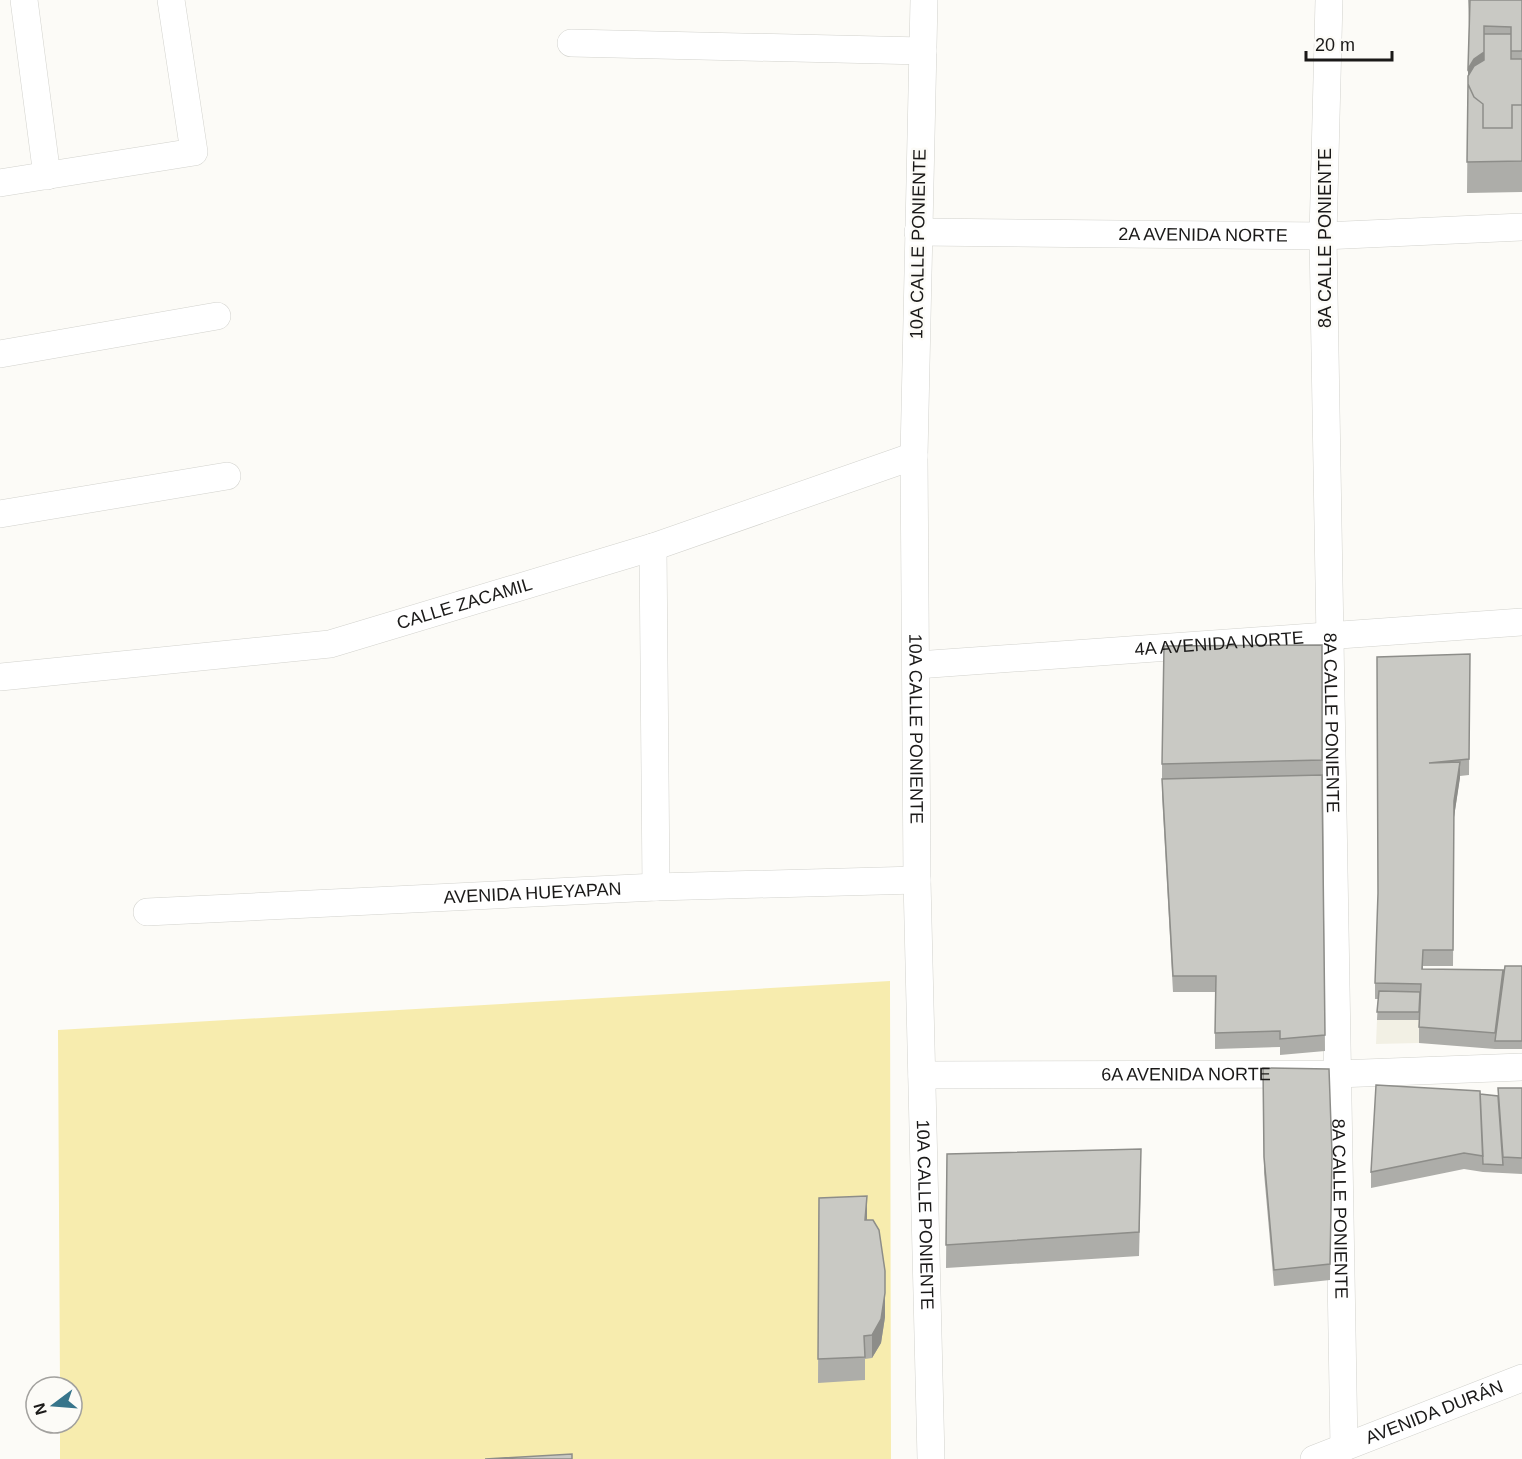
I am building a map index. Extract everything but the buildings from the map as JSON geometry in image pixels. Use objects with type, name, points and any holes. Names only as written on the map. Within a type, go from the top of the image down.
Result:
[{"type":"street","points":[[24,0],[47,176]]},
{"type":"street","points":[[0,183],[194,152],[171,0]]},
{"type":"street","name":"10A CALLE PONIENTE","points":[[924,0],[914,456],[917,880],[931,1459]]},
{"type":"street","name":"8A CALLE PONIENTE","points":[[1329,0],[1323,236],[1344,1447]]},
{"type":"street","points":[[571,43],[923,51]]},
{"type":"street","name":"2A AVENIDA NORTE","points":[[918,232],[1323,236],[1522,227]]},
{"type":"street","points":[[0,354],[217,316]]},
{"type":"street","name":"CALLE ZACAMIL","points":[[0,677],[330,644],[653,547],[914,456]]},
{"type":"street","points":[[0,514],[227,476]]},
{"type":"street","points":[[653,547],[656,887]]},
{"type":"street","name":"4A AVENIDA NORTE","points":[[917,665],[1522,622]]},
{"type":"street","name":"AVENIDA HUEYAPAN","points":[[147,912],[656,887],[917,880]]},
{"type":"street","name":"6A AVENIDA NORTE","points":[[922,1075],[1337,1074],[1522,1067]]},
{"type":"street","name":"AVENIDA DURÁN","points":[[1314,1459],[1522,1378]]},
{"type":"shaded area","points":[[890,981],[891,1459],[60,1459],[60,1435],[84,1435],[84,1375],[60,1375],[58,1030]]},
{"type":"shaded area","points":[[1377,1020],[1420,1020],[1419,1043],[1376,1044]]}]
